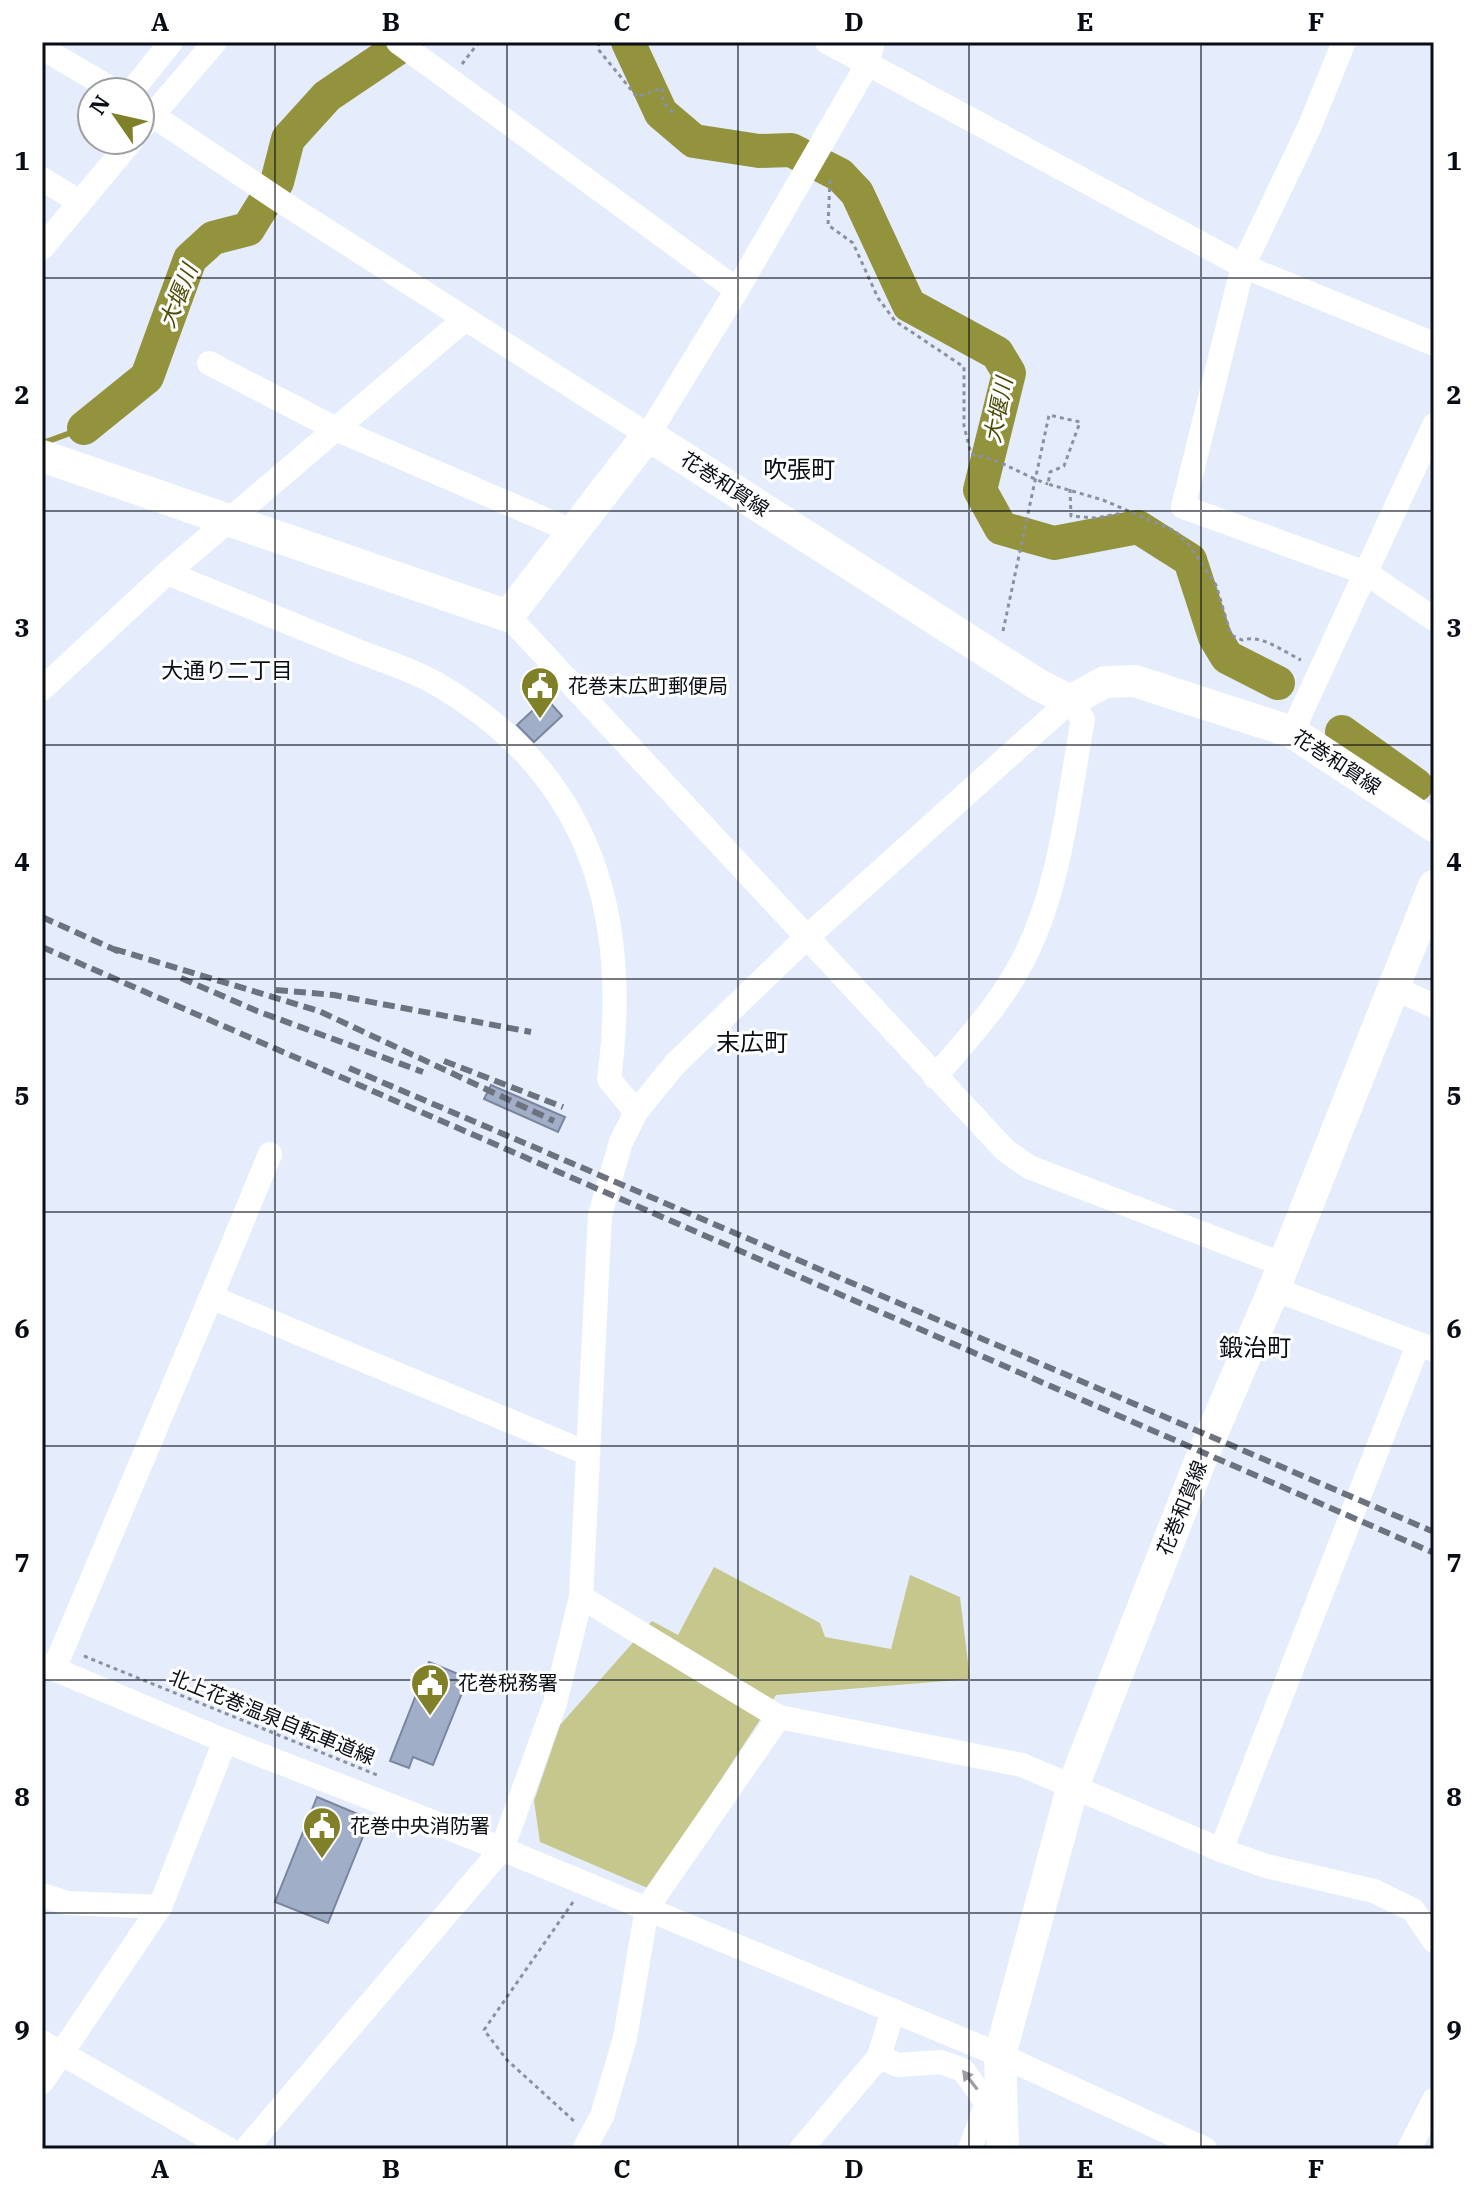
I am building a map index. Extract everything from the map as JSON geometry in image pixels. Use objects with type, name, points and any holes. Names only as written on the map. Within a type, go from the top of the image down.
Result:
[{"type":"main road","points":[[42,456],[508,616],[648,435]]},
{"type":"main road","name":"花巻和賀線","points":[[648,435],[996,658],[1070,701],[1105,682],[1135,681],[1292,732],[1434,826]]},
{"type":"main road","name":"花巻和賀線","points":[[1003,2149],[1000,2055],[1072,1789],[1199,1464],[1279,1277],[1434,886]]},
{"type":"street","points":[[144,76],[171,42]]},
{"type":"street","points":[[156,108],[215,42]]},
{"type":"street","points":[[398,42],[737,290]]},
{"type":"street","points":[[827,42],[870,53],[1243,266],[1434,344]]},
{"type":"street","points":[[1344,42],[1309,128],[1243,266],[1183,507],[1366,573],[1434,619]]},
{"type":"street","points":[[42,48],[90,76]]},
{"type":"street","points":[[156,133],[253,182],[648,435],[737,290],[870,53]]},
{"type":"street","points":[[42,248],[116,156]]},
{"type":"street","points":[[42,179],[80,202]]},
{"type":"street","points":[[42,689],[167,573],[465,319]]},
{"type":"street","points":[[209,363],[338,430],[572,531]]},
{"type":"street","points":[[1292,732],[1434,425]]},
{"type":"street","points":[[167,573],[441,685],[484,716],[532,759],[568,809],[594,861],[610,918],[614,965],[616,1027],[609,1079],[636,1112]]},
{"type":"street","points":[[508,616],[805,939],[1005,1150],[1029,1167],[1279,1277],[1426,1347],[1221,1850]]},
{"type":"street","points":[[246,2149],[502,1849],[555,1703],[581,1597],[600,1215],[612,1167],[636,1112],[675,1064],[805,939],[1070,701],[1083,719],[1058,855],[1043,911],[1019,968],[1001,998],[935,1077]]},
{"type":"street","points":[[1394,988],[1434,1006]]},
{"type":"street","points":[[270,1154],[53,1660],[225,1741],[502,1849],[893,2010],[1000,2055],[1205,2149]]},
{"type":"street","points":[[211,1297],[587,1453]]},
{"type":"street","points":[[581,1597],[779,1717],[974,1753],[1022,1765],[1072,1789],[1221,1850],[1266,1866],[1374,1891],[1413,1910],[1434,1941]]},
{"type":"street","points":[[589,2134],[625,2038],[647,1908],[779,1717]]},
{"type":"street","points":[[42,2082],[51,2048],[160,1907],[225,1741]]},
{"type":"street","points":[[42,1895],[67,1903],[160,1907]]},
{"type":"street","points":[[801,2149],[879,2057],[893,2010]]},
{"type":"street","points":[[51,2048],[228,2149]]},
{"type":"street","points":[[879,2057],[898,2065],[941,2062],[963,2070],[987,2103],[970,2149]]},
{"type":"street","points":[[1409,2149],[1434,2100]]},
{"type":"path","points":[[467,58],[479,42]]},
{"type":"path","points":[[599,42],[598,49],[637,97],[662,88],[663,102],[673,113]]},
{"type":"path","points":[[830,180],[828,225],[853,243],[878,298],[895,321],[964,367],[964,426],[971,454],[998,459],[1021,475],[1070,489],[1175,531],[1190,546],[1216,585],[1231,635],[1242,640],[1253,637],[1262,640],[1304,661]]},
{"type":"path","points":[[996,658],[1049,415],[1080,422],[1064,466],[1050,472],[1048,484]]},
{"type":"path","points":[[1070,489],[1071,516],[1095,518],[1125,512]]},
{"type":"path","name":"北上花巻温泉自転車道線","points":[[53,1660],[388,1780]]},
{"type":"path","points":[[577,1897],[522,1980],[484,2030],[517,2070],[589,2134]]},
{"type":"green space","points":[[714,1567],[820,1623],[825,1637],[891,1649],[910,1575],[960,1597],[970,1679],[776,1695],[650,1889],[540,1842],[534,1801],[560,1725],[652,1621],[678,1635]]},
{"type":"building","points":[[546,698],[562,716],[534,742],[517,725]]},
{"type":"building","points":[[491,1085],[565,1117],[558,1132],[484,1099]]},
{"type":"building","name":"花巻税務署","points":[[429,1662],[468,1678],[433,1765],[413,1757],[409,1768],[390,1761]]},
{"type":"building","name":"花巻中央消防署","points":[[317,1797],[370,1819],[328,1923],[275,1902]]},
{"type":"waterway","name":"大堰川","points":[[84,428],[147,377],[190,259],[213,238],[248,229],[277,182],[288,139],[327,96],[407,42]]},
{"type":"waterway","name":"大堰川","points":[[628,42],[661,113],[694,141],[759,151],[791,150],[840,175],[857,193],[909,305],[997,353],[1009,373],[980,490],[1001,528],[1054,543],[1138,527],[1190,560],[1215,637],[1227,657],[1278,683]]},
{"type":"waterway","points":[[43,443],[84,428]]},
{"type":"waterway","name":"大堰川","points":[[1342,732],[1416,785]]},
{"type":"railway","points":[[42,917],[122,953]]},
{"type":"railway","points":[[42,947],[1434,1553]]},
{"type":"railway","points":[[114,949],[319,1011],[554,1121]]},
{"type":"railway","points":[[181,978],[257,1011],[423,1072]]},
{"type":"railway","points":[[276,990],[334,995],[531,1032]]},
{"type":"railway","points":[[444,1061],[563,1107]]},
{"type":"railway","points":[[349,1068],[1434,1532]]},
{"type":"place","name":"花巻末広町郵便局","points":[[540,720]]},
{"type":"place","name":"花巻税務署","points":[[430,1717]]},
{"type":"place","name":"花巻中央消防署","points":[[322,1860]]},
{"type":"district","name":"吹張町","points":[[799,470]]},
{"type":"district","name":"大通り二丁目","points":[[227,670]]},
{"type":"district","name":"末広町","points":[[752,1043]]},
{"type":"district","name":"鍛治町","points":[[1255,1348]]}]
